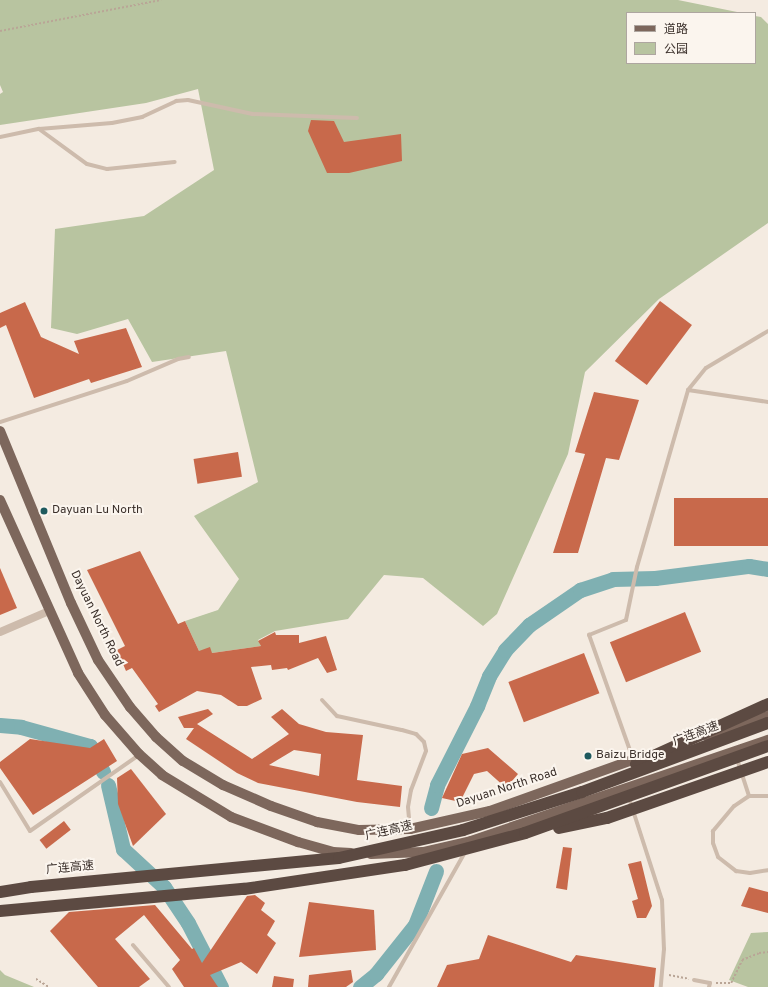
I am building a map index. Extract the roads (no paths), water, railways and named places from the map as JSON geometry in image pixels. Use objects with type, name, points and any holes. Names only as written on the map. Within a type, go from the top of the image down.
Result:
[{"type":"highway","points":[[573,795],[768,704]]},
{"type":"highway","name":"广连高速","points":[[0,892],[31,887],[339,858],[464,830],[573,795],[768,723]]},
{"type":"highway","points":[[0,911],[244,889],[405,865],[525,833],[768,746]]},
{"type":"highway","points":[[495,841],[606,818],[768,762]]},
{"type":"main road","name":"Dayuan North Road","points":[[0,431],[71,603],[98,660],[130,707],[156,737],[183,761],[223,785],[271,806],[318,822],[360,830],[410,828],[490,811],[633,760],[768,716]]},
{"type":"main road","points":[[0,500],[49,611],[91,695],[115,728],[139,754],[162,775],[231,817],[258,829],[333,852],[397,855],[423,852],[471,841],[768,740]]},
{"type":"street","points":[[0,632],[49,611]]},
{"type":"lane","points":[[0,138],[39,129],[112,123],[142,117],[176,101],[188,100],[252,114],[357,118]]},
{"type":"lane","points":[[39,129],[87,164],[107,170],[175,162]]},
{"type":"lane","points":[[633,760],[589,635],[626,620],[637,567],[688,390],[706,368],[768,331]]},
{"type":"lane","points":[[0,422],[127,381],[178,359],[189,358]]},
{"type":"lane","points":[[688,390],[768,402]]},
{"type":"lane","points":[[322,700],[337,716],[416,734],[424,742],[426,751],[411,790],[408,807],[410,828]]},
{"type":"lane","points":[[728,730],[749,796]]},
{"type":"lane","points":[[0,782],[30,831],[98,782],[114,775],[139,754]]},
{"type":"lane","points":[[626,788],[662,900],[661,987]]},
{"type":"lane","points":[[768,796],[749,796],[723,817],[713,831],[713,843],[718,857],[736,871],[750,873],[768,870]]},
{"type":"lane","points":[[389,987],[446,890],[471,841]]},
{"type":"lane","points":[[133,945],[169,987]]},
{"type":"lane","points":[[694,980],[710,985]]},
{"type":"waterway","points":[[431,808],[437,785],[477,706],[489,676],[505,650],[529,625],[580,590],[613,579],[655,578],[749,566],[768,569]]},
{"type":"waterway","points":[[0,725],[21,727],[90,746],[103,772]]},
{"type":"waterway","points":[[108,785],[123,849],[164,887],[188,923],[221,987]]},
{"type":"waterway","points":[[360,987],[376,974],[415,925],[436,871]]},
{"type":"place","name":"Dayuan Lu North","points":[[44,511]]},
{"type":"place","name":"Baizu Bridge","points":[[588,756]]}]
